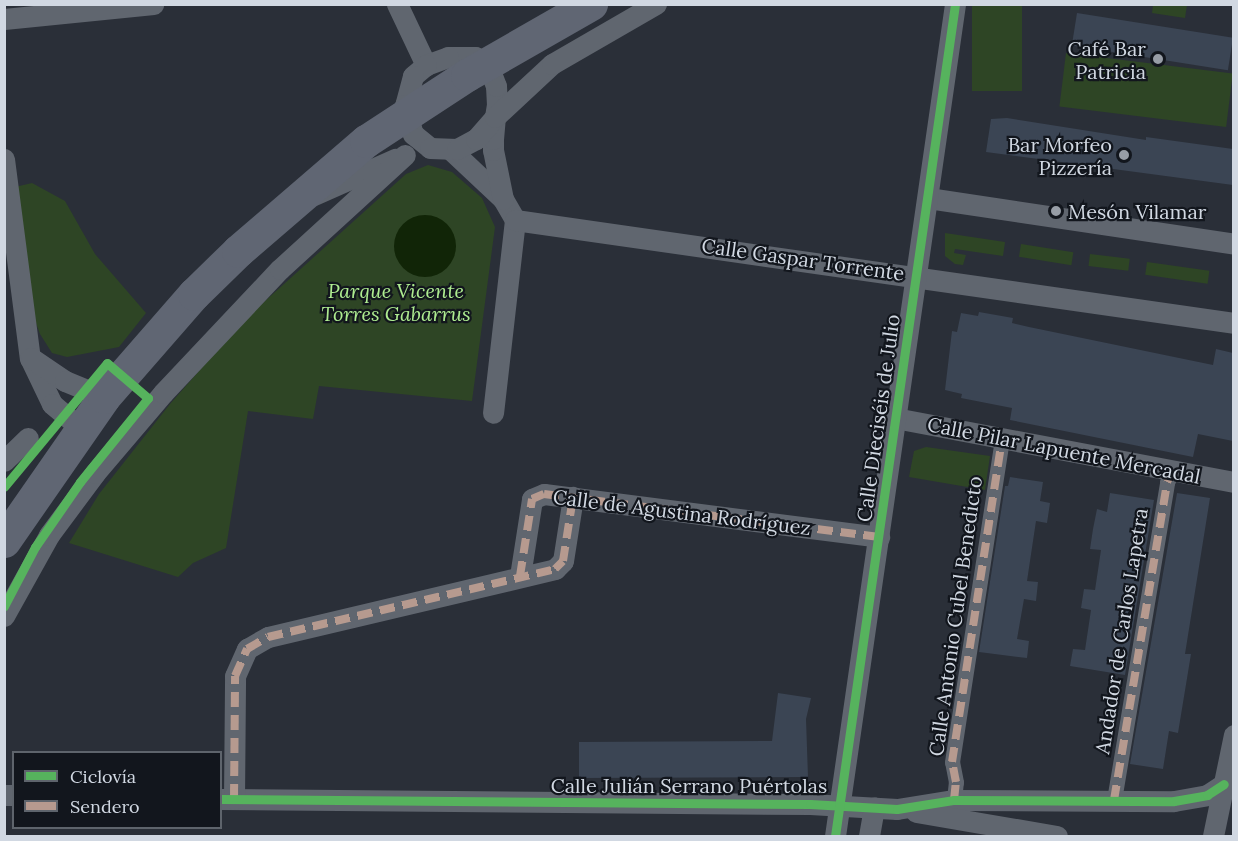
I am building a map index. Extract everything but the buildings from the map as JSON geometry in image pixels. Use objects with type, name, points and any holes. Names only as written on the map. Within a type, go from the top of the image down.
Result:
[{"type":"main road","points":[[4,541],[104,397],[194,294],[291,203],[366,141],[487,63],[591,4]]},
{"type":"street","points":[[4,19],[153,4]]},
{"type":"street","points":[[398,4],[426,65]]},
{"type":"street","points":[[291,203],[405,155],[440,149],[476,139],[495,117],[552,64],[656,4]]},
{"type":"street","name":"Calle Dieciséis de Julio","points":[[835,837],[955,4]]},
{"type":"street","points":[[493,413],[515,220],[503,199],[494,160],[496,86],[487,63],[475,57],[459,56],[426,65],[409,82],[405,116],[413,134],[440,149],[503,199]]},
{"type":"street","points":[[4,616],[49,535],[95,473],[163,393],[280,269],[405,155]]},
{"type":"street","points":[[4,159],[30,358],[52,404],[81,428]]},
{"type":"street","points":[[928,198],[1233,244]]},
{"type":"street","name":"Calle Gaspar Torrente","points":[[515,220],[916,275],[1233,323]]},
{"type":"street","points":[[30,358],[65,381],[104,397]]},
{"type":"street","name":"Calle Pilar Lapuente Mercadal","points":[[895,418],[1233,482]]},
{"type":"street","points":[[4,461],[27,438]]},
{"type":"street","name":"Calle Antonio Cubel Benedicto","points":[[954,800],[956,782],[952,762],[1002,439]]},
{"type":"street","name":"Andador de Carlos Lapetra","points":[[1114,800],[1167,482],[1173,470]]},
{"type":"street","name":"Calle de Agustina Rodríguez","points":[[520,576],[532,499],[544,494],[879,537]]},
{"type":"street","points":[[227,799],[235,676],[242,655],[254,643],[555,569],[563,561],[573,496]]},
{"type":"street","points":[[1214,837],[1233,735]]},
{"type":"street","name":"Calle Julián Serrano Puértolas","points":[[227,799],[840,804],[897,809],[954,800],[1194,799],[1224,784]]},
{"type":"street","points":[[869,837],[873,807]]},
{"type":"street","points":[[897,809],[1057,837]]},
{"type":"green space","points":[[972,5],[1022,5],[1022,91],[972,91]]},
{"type":"green space","points":[[1153,5],[1187,5],[1185,18],[1152,13]]},
{"type":"green space","points":[[1066,53],[1233,73],[1226,127],[1059,107]]},
{"type":"green space","name":"Parque Vicente Torres Gabarrus","points":[[428,165],[452,172],[482,198],[495,227],[472,401],[319,386],[313,419],[248,411],[226,548],[193,563],[178,577],[69,543],[99,494],[170,404],[243,321],[406,174]]},
{"type":"green space","points":[[32,183],[65,201],[95,254],[146,313],[119,347],[67,357],[52,353],[40,334],[33,315],[15,187]]},
{"type":"green space","points":[[945,233],[1005,242],[1003,256],[955,249],[954,253],[966,255],[963,265],[955,264],[945,256]]},
{"type":"green space","points":[[1021,244],[1073,252],[1071,265],[1019,257]]},
{"type":"green space","points":[[1090,254],[1130,259],[1128,271],[1089,266]]},
{"type":"green space","points":[[1147,262],[1209,271],[1208,284],[1145,275]]},
{"type":"green space","points":[[926,447],[990,456],[985,490],[909,477],[914,451]]},
{"type":"shaded area","points":[[425,215],[447,224],[456,246],[447,268],[425,277],[403,268],[394,246],[403,224]]},
{"type":"marked path","points":[[954,800],[956,782],[952,762],[1002,439]]},
{"type":"marked path","points":[[1114,800],[1167,482],[1173,470]]},
{"type":"marked path","points":[[520,576],[532,499],[544,494],[879,537]]},
{"type":"marked path","points":[[234,799],[235,676],[247,649],[268,637],[555,569],[563,561],[573,497]]},
{"type":"cycle path","points":[[835,836],[955,4]]},
{"type":"cycle path","points":[[4,487],[107,363],[148,398],[80,482],[35,547],[4,606]]},
{"type":"cycle path","points":[[222,799],[810,804],[897,809],[954,800],[1174,801],[1207,795],[1224,784]]},
{"type":"place","name":"Café Bar Patricia","points":[[1158,59]]},
{"type":"place","name":"Bar Morfeo Pizzería","points":[[1124,155]]},
{"type":"place","name":"Mesón Vilamar","points":[[1056,211]]}]
